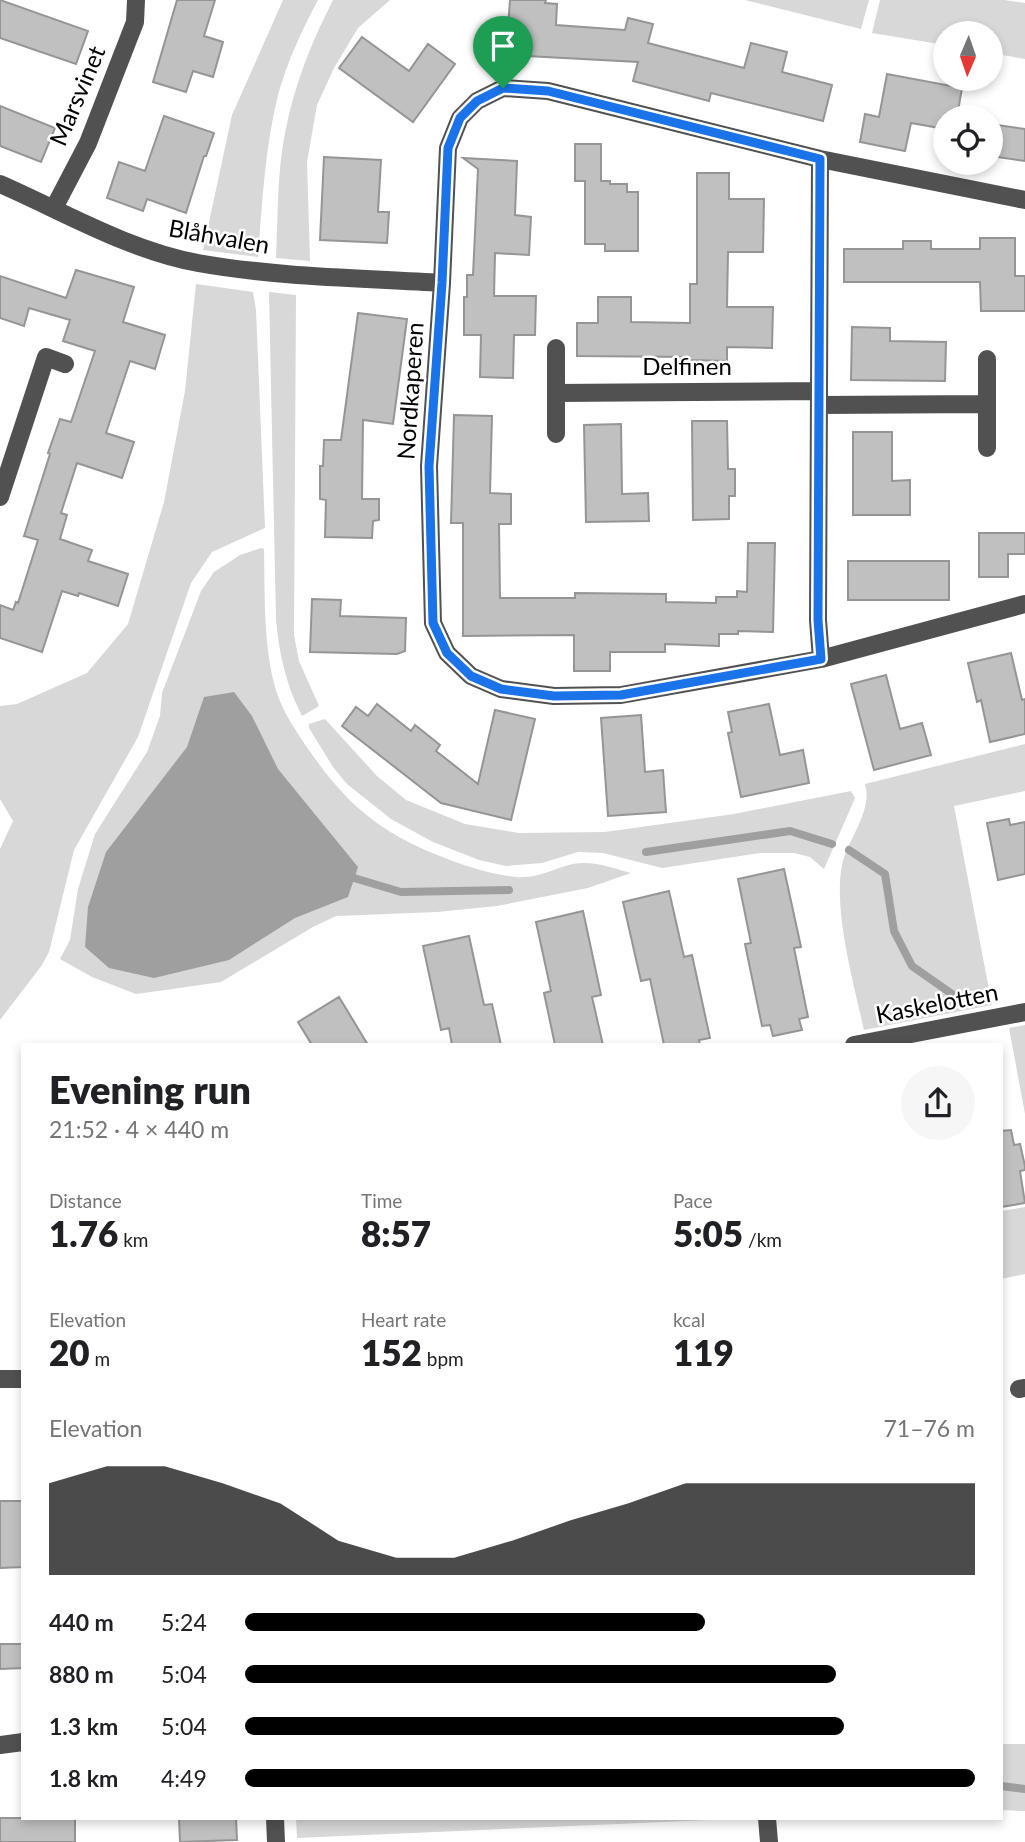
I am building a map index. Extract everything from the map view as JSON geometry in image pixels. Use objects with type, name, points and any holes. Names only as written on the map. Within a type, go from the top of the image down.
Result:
[{"type":"street","name":"Marsvinet","points":[[54,208],[88,142],[135,22],[136,0]]},
{"type":"street","name":"Nordkaperen","points":[[1025,200],[820,159],[548,91],[503,88],[477,101],[460,118],[448,148],[429,466],[433,623],[447,653],[471,676],[501,689],[554,696],[621,695],[821,659],[1025,604]]},
{"type":"street","points":[[820,159],[818,620],[821,659]]},
{"type":"street","name":"Blåhvalen","points":[[0,184],[131,244],[196,263],[264,271],[442,283]]},
{"type":"street","points":[[556,348],[556,435]]},
{"type":"street","points":[[0,497],[6,457],[46,357],[65,364]]},
{"type":"street","points":[[987,359],[987,448]]},
{"type":"street","name":"Delfinen","points":[[556,393],[987,404]]},
{"type":"street","name":"Kaskelotten","points":[[862,1043],[1025,1012]]},
{"type":"street","points":[[0,1379],[21,1378]]},
{"type":"street","points":[[0,1745],[21,1742]]},
{"type":"street","points":[[275,1820],[276,1842]]},
{"type":"street","points":[[767,1820],[769,1842]]},
{"type":"shaded area","points":[[283,0],[318,0],[295,46],[278,95],[267,155],[258,257],[203,250],[232,115]]},
{"type":"shaded area","points":[[333,0],[390,0],[358,28],[334,68],[317,105],[307,162],[310,261],[276,258],[280,164],[289,116],[304,65]]},
{"type":"shaded area","points":[[745,0],[869,0],[861,29]]},
{"type":"shaded area","points":[[880,0],[1004,0],[1025,3],[1025,59],[1003,55],[1003,21],[933,21],[933,43],[872,33]]},
{"type":"shaded area","points":[[196,284],[253,292],[265,528],[212,552],[191,583],[138,737],[74,850],[49,952],[0,1020],[0,849],[13,821],[0,799],[0,706],[17,704],[87,673],[128,624],[164,502],[185,391]]},
{"type":"shaded area","points":[[269,292],[296,295],[294,635],[299,661],[319,706],[302,716],[284,669],[276,619]]},
{"type":"shaded area","points":[[264,549],[268,653],[280,702],[319,765],[366,815],[425,850],[491,873],[524,877],[573,864],[588,863],[631,873],[588,888],[497,906],[437,912],[336,916],[221,982],[136,994],[92,977],[60,959],[70,940],[78,889],[95,834],[147,752],[160,716],[162,693],[201,591],[214,572],[240,555]]},
{"type":"shaded area","points":[[234,692],[252,716],[278,769],[358,867],[348,897],[295,918],[229,960],[154,978],[109,968],[85,947],[88,907],[106,852],[187,747],[204,697]]},
{"type":"shaded area","points":[[325,719],[377,776],[406,800],[465,824],[519,833],[605,832],[734,814],[851,791],[855,798],[824,869],[810,857],[794,853],[760,853],[662,868],[603,853],[578,852],[542,863],[506,866],[479,860],[433,842],[391,819],[347,784],[309,728],[309,724]]},
{"type":"shaded area","points":[[1025,744],[1025,791],[954,806],[992,1005],[864,1030],[842,925],[840,883],[845,855],[866,804],[865,784]]},
{"type":"shaded area","points":[[1025,1025],[1025,1114],[1009,1028]]},
{"type":"shaded area","points":[[1025,1207],[1025,1274],[1003,1279],[1003,1211]]},
{"type":"shaded area","points":[[1003,1744],[1025,1744],[1025,1811],[1003,1810]]},
{"type":"shaded area","points":[[296,1820],[709,1820],[297,1838]]},
{"type":"building","points":[[0,0],[88,31],[76,64],[0,38]]},
{"type":"building","points":[[177,0],[215,0],[204,36],[223,42],[213,77],[193,71],[186,92],[153,82]]},
{"type":"building","points":[[510,0],[546,0],[545,3],[557,4],[556,25],[625,30],[628,18],[653,24],[648,43],[744,68],[751,43],[787,52],[782,72],[832,85],[823,121],[711,93],[709,101],[633,81],[638,62],[506,55]]},
{"type":"building","points":[[362,37],[409,71],[428,44],[455,64],[413,122],[339,68]]},
{"type":"building","points":[[887,74],[933,83],[933,91],[961,91],[959,105],[933,105],[933,127],[911,123],[905,151],[860,142],[865,114],[879,117]]},
{"type":"building","points":[[0,106],[55,128],[41,162],[0,146]]},
{"type":"building","points":[[164,116],[214,133],[186,213],[147,199],[143,211],[107,198],[119,162],[145,171]]},
{"type":"building","points":[[1003,126],[1025,129],[1025,161],[1003,158]]},
{"type":"building","points":[[575,144],[601,144],[601,181],[627,184],[627,192],[638,192],[638,251],[605,251],[605,244],[585,244],[585,181],[575,181]]},
{"type":"building","points":[[324,157],[381,160],[378,212],[389,212],[387,243],[320,240]]},
{"type":"building","points":[[463,158],[517,161],[515,215],[531,217],[529,255],[495,253],[494,296],[536,296],[535,335],[514,335],[513,378],[480,377],[481,335],[464,335],[467,275],[473,275],[478,169]]},
{"type":"building","points":[[697,173],[729,173],[729,199],[764,199],[763,252],[728,252],[727,307],[773,307],[772,348],[727,347],[727,361],[689,360],[689,357],[577,356],[577,323],[598,323],[598,297],[631,297],[631,322],[690,323],[690,284],[697,284]]},
{"type":"building","points":[[980,238],[1015,238],[1015,276],[1025,276],[1025,311],[981,311],[980,282],[844,282],[844,249],[903,249],[903,241],[931,241],[931,249],[980,249]]},
{"type":"building","points":[[76,270],[134,287],[123,322],[165,335],[155,369],[130,361],[106,433],[134,442],[122,478],[77,463],[61,513],[67,515],[60,539],[92,550],[88,561],[128,574],[118,606],[79,593],[78,596],[62,591],[42,652],[0,638],[0,605],[13,610],[16,602],[18,603],[38,540],[24,536],[50,454],[48,453],[60,419],[71,422],[95,351],[63,341],[70,320],[29,308],[24,326],[0,318],[0,276],[66,298]]},
{"type":"building","points":[[358,313],[407,319],[393,424],[363,420],[362,499],[379,499],[379,520],[373,521],[372,538],[325,537],[326,500],[320,499],[320,466],[323,466],[324,440],[341,440]]},
{"type":"building","points":[[852,327],[890,328],[890,341],[946,342],[945,381],[851,380]]},
{"type":"building","points":[[454,415],[492,416],[490,493],[511,494],[511,524],[499,524],[500,598],[575,598],[575,593],[666,594],[666,602],[716,603],[716,597],[737,597],[737,591],[747,592],[748,543],[775,543],[773,632],[738,631],[738,634],[719,634],[719,646],[665,644],[665,652],[610,652],[610,671],[574,671],[574,635],[463,636],[463,523],[451,523]]},
{"type":"building","points":[[692,421],[727,421],[728,469],[735,469],[735,496],[729,496],[729,519],[693,520]]},
{"type":"building","points":[[621,424],[622,494],[648,493],[649,521],[586,522],[584,425]]},
{"type":"building","points":[[853,432],[892,432],[892,481],[910,480],[910,515],[853,515]]},
{"type":"building","points":[[979,533],[1025,533],[1025,554],[1008,554],[1008,577],[979,577]]},
{"type":"building","points":[[848,561],[949,561],[949,600],[848,600]]},
{"type":"building","points":[[312,599],[341,600],[340,616],[406,618],[405,651],[397,654],[310,652]]},
{"type":"building","points":[[1011,653],[1022,700],[1025,699],[1025,734],[990,742],[981,700],[977,702],[968,663]]},
{"type":"building","points":[[886,675],[900,729],[922,723],[931,755],[874,770],[851,684]]},
{"type":"building","points":[[377,704],[411,731],[415,725],[440,745],[436,751],[478,784],[495,710],[535,719],[511,820],[441,803],[342,726],[356,707],[368,716]]},
{"type":"building","points":[[769,704],[780,755],[803,750],[809,783],[741,797],[728,733],[732,732],[728,712]]},
{"type":"building","points":[[641,715],[645,772],[663,770],[666,812],[608,816],[601,718]]},
{"type":"building","points":[[1009,819],[1010,825],[1025,822],[1025,874],[998,880],[987,823]]},
{"type":"building","points":[[784,869],[801,947],[794,948],[808,1017],[799,1019],[802,1030],[773,1036],[770,1025],[762,1026],[745,944],[751,943],[738,879]]},
{"type":"building","points":[[669,891],[684,957],[692,955],[710,1038],[699,1040],[700,1043],[664,1043],[650,979],[641,981],[623,902]]},
{"type":"building","points":[[583,911],[601,995],[592,997],[603,1043],[555,1043],[544,993],[551,991],[536,922]]},
{"type":"building","points":[[469,936],[484,1005],[492,1004],[501,1043],[452,1043],[449,1028],[441,1030],[423,946]]},
{"type":"building","points":[[339,997],[367,1043],[311,1043],[298,1022]]},
{"type":"building","points":[[1011,1130],[1014,1145],[1020,1144],[1025,1166],[1025,1170],[1020,1171],[1025,1203],[1003,1207],[1003,1131]]},
{"type":"building","points":[[0,1501],[21,1501],[21,1567],[0,1568]]},
{"type":"building","points":[[0,1644],[21,1644],[21,1668],[0,1669]]},
{"type":"building","points":[[0,1818],[75,1820],[75,1842],[0,1842]]},
{"type":"building","points":[[179,1820],[236,1820],[237,1840],[180,1842]]},
{"type":"waterway","points":[[646,852],[790,831],[832,844]]},
{"type":"waterway","points":[[849,850],[885,874],[894,931],[912,966],[952,994]]},
{"type":"waterway","points":[[354,878],[401,892],[509,890]]},
{"type":"waterway","points":[[1003,1786],[1025,1789]]},
{"type":"route","points":[[503,88],[548,91],[820,159],[818,620],[821,659],[621,695],[554,696],[501,689],[471,676],[447,653],[433,623],[429,466],[448,148],[460,118],[477,101],[503,88]]}]
